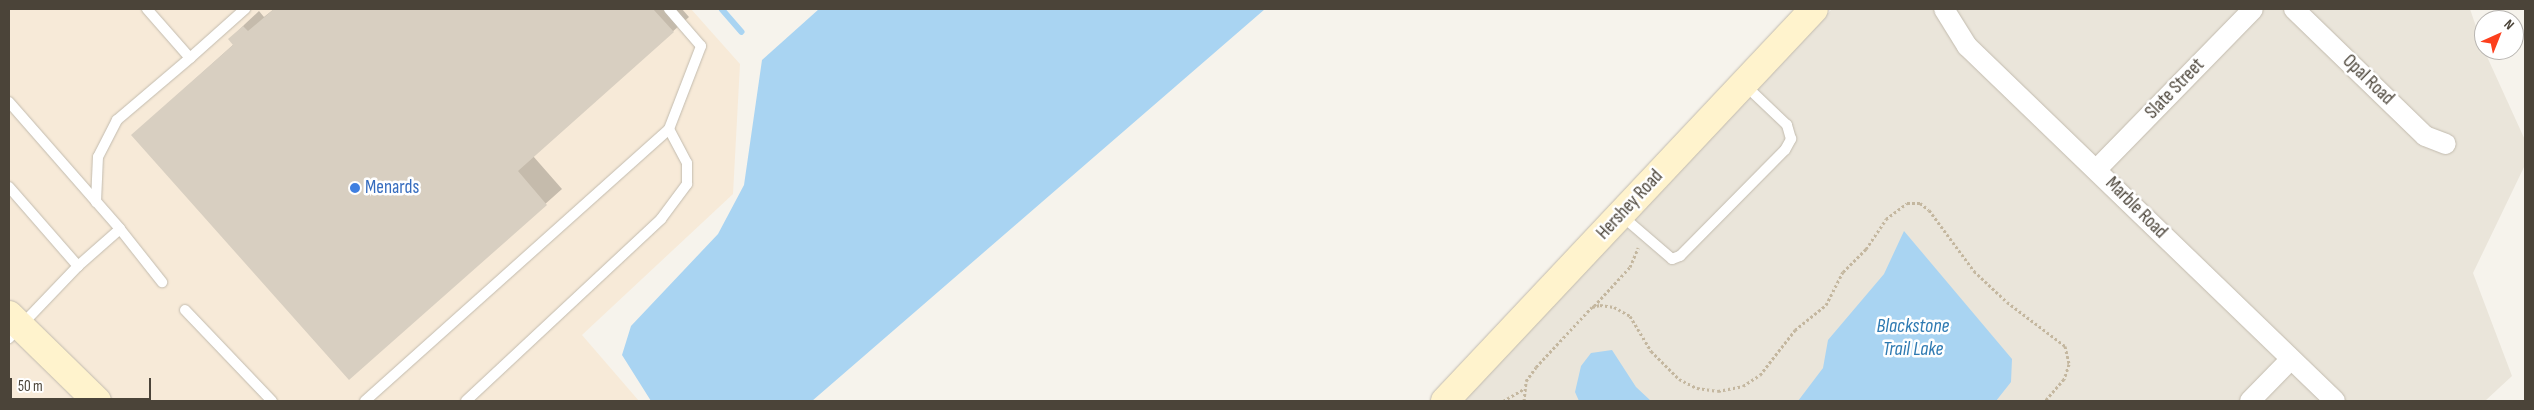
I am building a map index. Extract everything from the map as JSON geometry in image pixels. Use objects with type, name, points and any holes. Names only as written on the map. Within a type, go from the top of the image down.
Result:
[{"type":"street","name":"Hershey Road","points":[[1446,401],[1814,9]]},
{"type":"street","name":"Marble Road","points":[[1944,9],[1967,46],[2097,169],[2290,360],[2335,401]]},
{"type":"street","name":"Slate Street","points":[[2097,169],[2253,9]]},
{"type":"street","name":"Opal Road","points":[[2294,9],[2425,136],[2446,144]]},
{"type":"street","points":[[12,326],[97,401]]},
{"type":"street","points":[[2250,401],[2290,360]]},
{"type":"lane","points":[[147,9],[190,58]]},
{"type":"lane","points":[[96,202],[98,157],[117,120],[245,9]]},
{"type":"lane","points":[[366,401],[669,129],[701,46],[669,9]]},
{"type":"lane","points":[[1620,215],[1672,259],[1680,256],[1785,150],[1791,138],[1787,125],[1743,84]]},
{"type":"lane","points":[[9,102],[120,228],[162,282]]},
{"type":"lane","points":[[466,401],[661,218],[687,184],[688,163],[669,129]]},
{"type":"lane","points":[[9,187],[78,266]]},
{"type":"lane","points":[[12,326],[120,228]]},
{"type":"lane","points":[[185,310],[272,401]]},
{"type":"path","points":[[1524,401],[1524,389],[1536,367],[1592,307],[1600,305],[1614,307],[1630,316],[1651,351],[1679,379],[1697,388],[1718,391],[1743,386],[1760,375],[1795,330],[1826,304],[1843,272],[1866,249],[1886,219],[1907,203],[1920,204],[1929,210],[1952,244],[1984,281],[2065,346],[2069,364],[2064,379],[2045,401]]},
{"type":"path","points":[[1503,401],[1524,389]]},
{"type":"shaded area","points":[[9,9],[691,9],[740,64],[733,194],[582,335],[639,401],[9,401]]},
{"type":"shaded area","points":[[1832,9],[2470,9],[2474,21],[2474,60],[2489,60],[2525,140],[2525,165],[2473,273],[2512,376],[2485,401],[1460,401]]},
{"type":"water","points":[[819,9],[1265,9],[812,401],[651,401],[622,355],[631,326],[718,234],[744,185],[762,60]]},
{"type":"water","name":"Blackstone Trail Lake","points":[[1904,231],[2012,359],[2011,382],[1996,401],[1798,401],[1823,368],[1828,340],[1884,274]]},
{"type":"water","points":[[1612,350],[1636,387],[1651,401],[1579,401],[1575,392],[1581,366],[1591,353]]},
{"type":"building","name":"Menards","points":[[274,9],[653,9],[674,32],[518,171],[547,205],[349,380],[131,135],[233,45],[228,39],[243,26],[248,31]]},
{"type":"waterway","points":[[722,9],[742,32]]},
{"type":"place","name":"Menards","points":[[355,188]]}]
